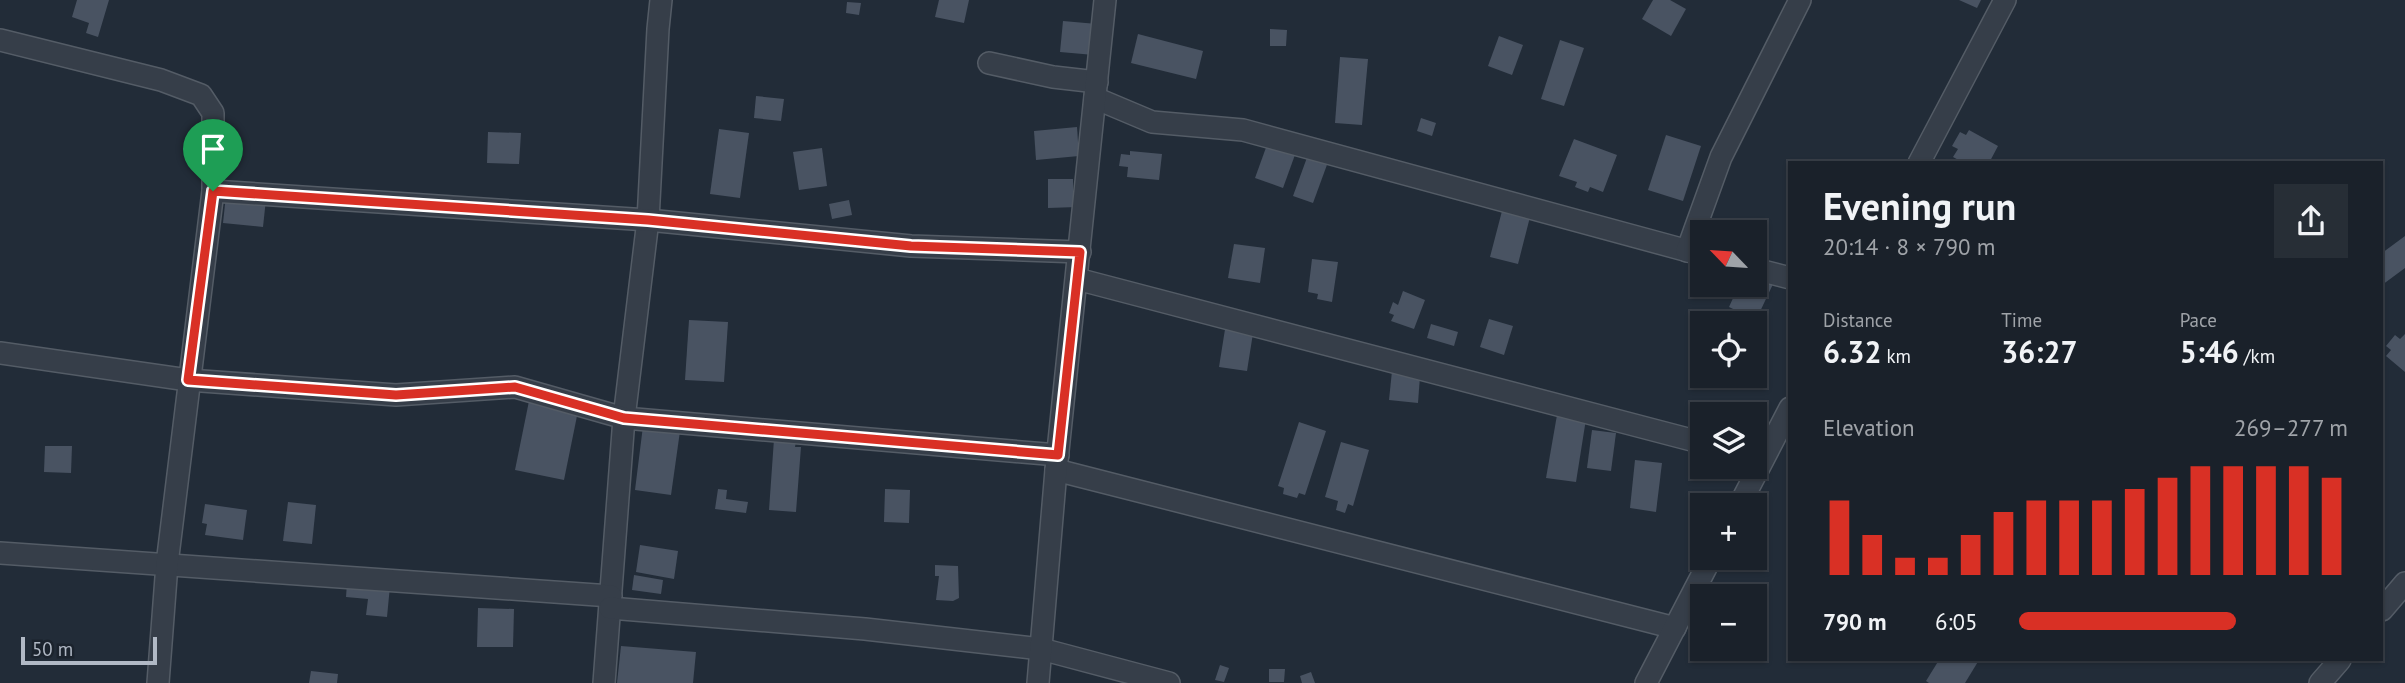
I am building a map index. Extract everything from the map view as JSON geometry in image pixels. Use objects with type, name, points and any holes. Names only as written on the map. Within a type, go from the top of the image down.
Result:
[{"type":"street","points":[[604,683],[624,418],[648,220],[661,0]]},
{"type":"street","points":[[1038,683],[1057,463],[1105,0]]},
{"type":"street","points":[[1704,220],[1721,157],[1800,0]]},
{"type":"street","points":[[1920,161],[2005,0]]},
{"type":"street","points":[[0,40],[161,80],[201,95],[212,113],[213,191],[167,564],[158,683]]},
{"type":"street","points":[[989,63],[1096,90],[1127,114],[1152,122],[1243,130],[1690,252]]},
{"type":"street","points":[[213,191],[648,220],[911,246],[1080,252]]},
{"type":"street","points":[[1768,272],[1788,277]]},
{"type":"street","points":[[1077,279],[1690,440]]},
{"type":"street","points":[[0,353],[188,380],[396,395],[515,387],[624,418],[1057,463],[1675,628]]},
{"type":"street","points":[[1767,445],[1788,411]]},
{"type":"street","points":[[0,553],[167,564],[610,602],[865,629],[1041,649],[1169,683]]},
{"type":"street","points":[[1646,683],[1705,570]]},
{"type":"street","points":[[2383,610],[2405,583]]},
{"type":"street","points":[[2320,683],[2339,661]]},
{"type":"building","points":[[77,0],[109,0],[98,37],[86,33],[89,23],[72,17]]},
{"type":"building","points":[[939,0],[969,0],[964,23],[935,17]]},
{"type":"building","points":[[1653,0],[1670,0],[1686,9],[1671,36],[1642,19]]},
{"type":"building","points":[[1959,0],[1981,0],[1977,8]]},
{"type":"building","points":[[847,2],[861,3],[859,15],[846,13]]},
{"type":"building","points":[[1063,21],[1097,24],[1094,55],[1060,52]]},
{"type":"building","points":[[1270,29],[1287,30],[1286,46],[1270,46]]},
{"type":"building","points":[[1138,34],[1203,51],[1196,79],[1131,63]]},
{"type":"building","points":[[1499,36],[1523,45],[1512,75],[1488,66]]},
{"type":"building","points":[[1560,40],[1584,48],[1564,106],[1541,99]]},
{"type":"building","points":[[1340,57],[1368,59],[1362,125],[1335,123]]},
{"type":"building","points":[[756,96],[784,99],[781,121],[754,118]]},
{"type":"building","points":[[1421,118],[1436,123],[1432,136],[1417,131]]},
{"type":"building","points":[[1077,127],[1079,156],[1036,160],[1034,131]]},
{"type":"building","points":[[719,129],[749,133],[740,198],[710,194]]},
{"type":"building","points":[[1969,130],[1998,146],[1990,161],[1960,161],[1953,157],[1958,149],[1952,146],[1960,132],[1966,135]]},
{"type":"building","points":[[488,132],[521,133],[519,164],[487,163]]},
{"type":"building","points":[[1666,135],[1701,146],[1683,201],[1648,190]]},
{"type":"building","points":[[1574,139],[1617,155],[1603,192],[1590,187],[1588,192],[1575,187],[1577,182],[1559,176]]},
{"type":"building","points":[[1268,142],[1296,152],[1283,188],[1255,178]]},
{"type":"building","points":[[822,148],[827,186],[799,190],[793,152]]},
{"type":"building","points":[[1130,151],[1162,154],[1159,180],[1127,177],[1128,167],[1119,166],[1121,154],[1130,155]]},
{"type":"building","points":[[1309,152],[1328,162],[1313,203],[1293,196]]},
{"type":"building","points":[[1048,179],[1073,179],[1073,191],[1077,191],[1077,207],[1048,208]]},
{"type":"building","points":[[226,195],[266,199],[263,227],[223,223]]},
{"type":"building","points":[[849,200],[852,215],[832,219],[829,204]]},
{"type":"building","points":[[1510,208],[1531,213],[1518,264],[1490,257],[1502,211],[1509,213]]},
{"type":"building","points":[[2405,236],[2405,268],[2383,284],[2383,252]]},
{"type":"building","points":[[1234,244],[1265,248],[1260,283],[1228,278]]},
{"type":"building","points":[[1312,259],[1338,262],[1332,302],[1317,299],[1318,294],[1308,292]]},
{"type":"building","points":[[1768,279],[1774,282],[1768,295]]},
{"type":"building","points":[[1403,291],[1425,300],[1414,329],[1391,321],[1394,315],[1389,313],[1393,302],[1398,305]]},
{"type":"building","points":[[1733,298],[1766,298],[1760,311],[1737,311],[1729,307]]},
{"type":"building","points":[[1489,319],[1513,326],[1504,355],[1480,347]]},
{"type":"building","points":[[689,320],[728,322],[724,382],[685,380]]},
{"type":"building","points":[[1226,323],[1254,327],[1247,371],[1219,367]]},
{"type":"building","points":[[1431,324],[1458,332],[1454,346],[1427,338]]},
{"type":"building","points":[[2405,334],[2405,372],[2386,356],[2391,350],[2386,346],[2395,335],[2400,339]]},
{"type":"building","points":[[1392,371],[1420,376],[1418,403],[1389,400]]},
{"type":"building","points":[[529,401],[578,411],[564,480],[515,470]]},
{"type":"building","points":[[1557,415],[1586,419],[1576,482],[1546,478]]},
{"type":"building","points":[[1299,422],[1326,431],[1305,495],[1299,493],[1297,498],[1283,494],[1284,488],[1278,486]]},
{"type":"building","points":[[643,426],[680,431],[671,495],[635,490]]},
{"type":"building","points":[[1592,430],[1616,433],[1611,471],[1587,468]]},
{"type":"building","points":[[774,439],[796,441],[795,447],[801,447],[796,512],[769,510]]},
{"type":"building","points":[[1341,442],[1369,450],[1353,506],[1348,504],[1345,513],[1336,510],[1338,501],[1325,497]]},
{"type":"building","points":[[45,446],[72,446],[71,473],[44,472]]},
{"type":"building","points":[[1635,460],[1662,463],[1656,512],[1630,508]]},
{"type":"building","points":[[718,489],[727,490],[726,499],[748,502],[746,513],[715,509]]},
{"type":"building","points":[[885,489],[910,490],[909,523],[884,522]]},
{"type":"building","points":[[288,502],[316,505],[312,544],[283,541]]},
{"type":"building","points":[[205,504],[247,510],[243,540],[205,535],[207,524],[202,523]]},
{"type":"building","points":[[640,545],[678,551],[674,579],[636,572]]},
{"type":"building","points":[[935,565],[958,566],[959,598],[953,601],[936,600],[939,576],[935,576]]},
{"type":"building","points":[[634,575],[663,580],[661,594],[632,590]]},
{"type":"building","points":[[347,583],[390,586],[387,617],[366,615],[368,599],[346,597]]},
{"type":"building","points":[[478,608],[514,609],[513,647],[477,647]]},
{"type":"building","points":[[621,646],[696,652],[693,683],[617,683]]},
{"type":"building","points":[[1938,661],[1978,661],[1965,683],[1926,681]]},
{"type":"building","points":[[1220,665],[1229,668],[1224,682],[1215,680]]},
{"type":"building","points":[[1269,669],[1285,669],[1284,682],[1269,682]]},
{"type":"building","points":[[311,671],[338,674],[337,683],[309,683]]},
{"type":"building","points":[[1311,672],[1315,683],[1302,683],[1300,676]]},
{"type":"route","points":[[213,191],[648,220],[911,246],[1080,252],[1058,455],[624,418],[515,387],[396,395],[188,380],[213,191]]}]
